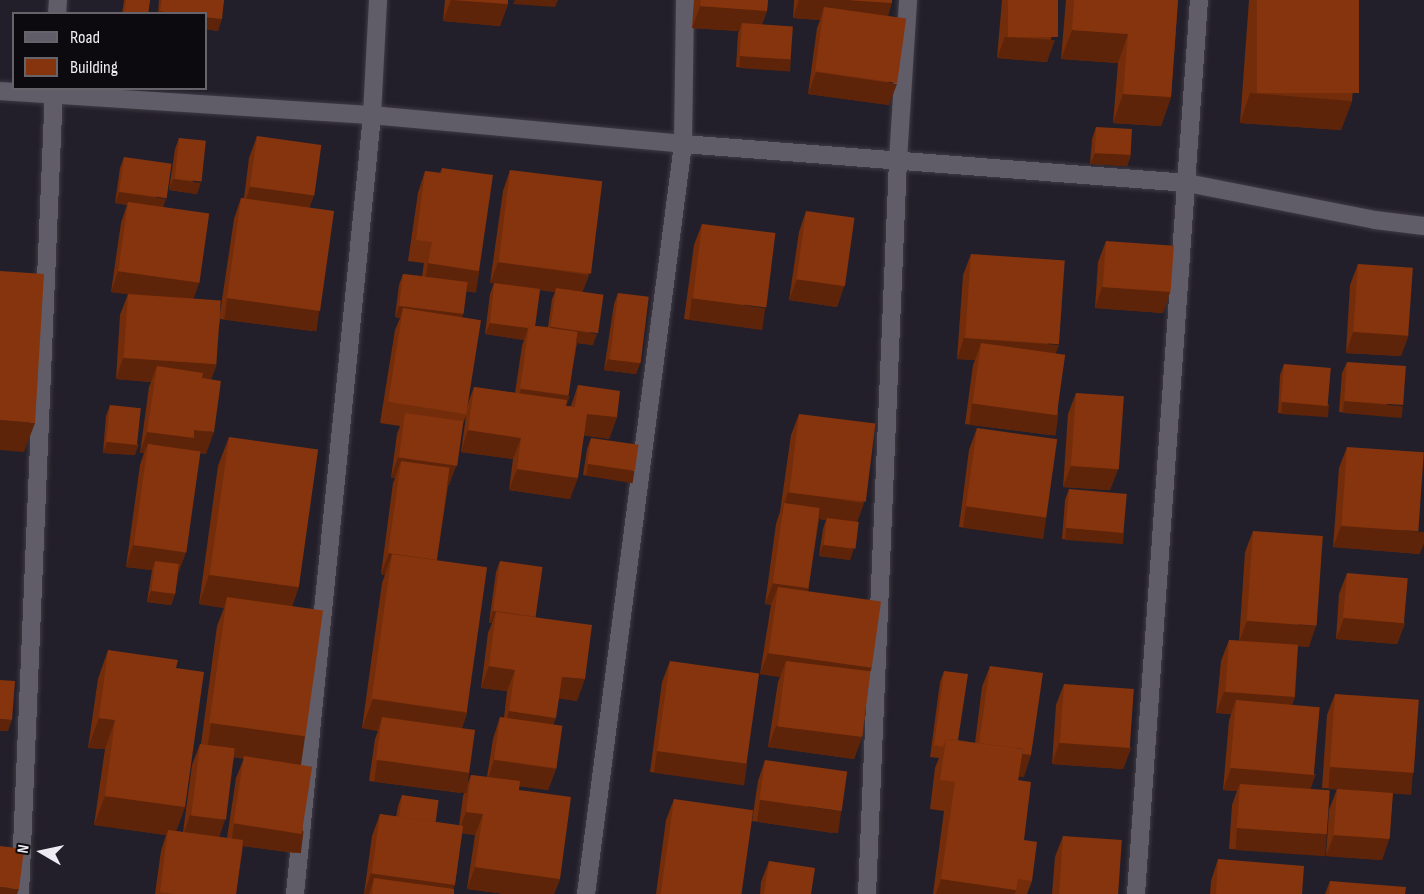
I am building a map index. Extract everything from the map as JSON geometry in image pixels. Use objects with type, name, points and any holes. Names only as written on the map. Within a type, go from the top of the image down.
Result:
[{"type":"street","points":[[295,894],[372,115],[378,0]]},
{"type":"street","points":[[586,894],[683,144],[685,0]]},
{"type":"street","points":[[867,894],[898,160],[908,0]]},
{"type":"street","points":[[1136,894],[1199,0]]},
{"type":"street","points":[[0,92],[54,92],[372,115],[683,144],[1187,183],[1375,220],[1424,226]]},
{"type":"street","points":[[20,894],[54,92]]},
{"type":"building","points":[[126,0],[150,0],[148,12],[124,12]]},
{"type":"building","points":[[162,0],[224,0],[222,19],[207,17],[207,12],[160,11]]},
{"type":"building","points":[[454,0],[508,0],[508,4]]},
{"type":"building","points":[[701,0],[768,0],[767,11],[700,6]]},
{"type":"building","points":[[848,0],[892,0],[892,3]]},
{"type":"building","points":[[1008,0],[1058,0],[1058,37],[1008,37]]},
{"type":"building","points":[[1074,0],[1178,0],[1171,97],[1123,94],[1128,34],[1072,30]]},
{"type":"building","points":[[1257,0],[1359,0],[1359,93],[1257,93]]},
{"type":"building","points":[[824,7],[906,19],[897,83],[815,71]]},
{"type":"building","points":[[742,23],[793,27],[791,59],[740,56]]},
{"type":"building","points":[[1096,127],[1132,129],[1131,155],[1095,153]]},
{"type":"building","points":[[257,136],[321,145],[314,196],[250,187]]},
{"type":"building","points":[[179,138],[206,141],[202,182],[175,179]]},
{"type":"building","points":[[124,157],[172,164],[167,198],[119,192]]},
{"type":"building","points":[[442,168],[493,175],[479,271],[428,263],[432,242],[416,240],[425,171],[441,173]]},
{"type":"building","points":[[510,170],[602,181],[591,274],[499,262]]},
{"type":"building","points":[[241,198],[334,211],[320,311],[227,298]]},
{"type":"building","points":[[128,202],[209,213],[199,283],[118,271]]},
{"type":"building","points":[[806,211],[855,218],[845,286],[796,279]]},
{"type":"building","points":[[702,224],[775,233],[766,307],[693,298]]},
{"type":"building","points":[[1106,241],[1174,246],[1171,292],[1103,287]]},
{"type":"building","points":[[971,254],[1065,261],[1059,344],[965,338]]},
{"type":"building","points":[[1358,264],[1413,268],[1408,336],[1353,332]]},
{"type":"building","points":[[0,271],[44,274],[35,423],[0,420]]},
{"type":"building","points":[[403,274],[468,282],[464,314],[399,306]]},
{"type":"building","points":[[494,283],[540,289],[535,326],[529,325],[528,328],[490,323]]},
{"type":"building","points":[[556,288],[604,295],[598,333],[551,327]]},
{"type":"building","points":[[618,293],[649,297],[641,363],[610,360]]},
{"type":"building","points":[[128,294],[221,300],[216,364],[124,358]]},
{"type":"building","points":[[403,308],[481,320],[466,414],[388,402]]},
{"type":"building","points":[[529,325],[578,332],[569,395],[520,388]]},
{"type":"building","points":[[981,343],[1065,355],[1057,415],[973,403]]},
{"type":"building","points":[[1347,362],[1406,366],[1403,405],[1344,401]]},
{"type":"building","points":[[1284,364],[1331,368],[1328,406],[1281,402]]},
{"type":"building","points":[[157,366],[203,373],[202,378],[221,381],[214,432],[194,430],[194,438],[147,432]]},
{"type":"building","points":[[578,385],[620,391],[617,417],[587,414],[578,478],[517,469],[521,438],[468,430],[474,387],[567,400],[566,406],[575,407]]},
{"type":"building","points":[[1076,393],[1124,396],[1119,469],[1071,466]]},
{"type":"building","points":[[110,405],[141,408],[137,445],[106,442]]},
{"type":"building","points":[[405,413],[463,421],[457,466],[399,458]]},
{"type":"building","points":[[799,414],[875,423],[866,502],[789,492]]},
{"type":"building","points":[[977,428],[1057,439],[1046,518],[966,506]]},
{"type":"building","points":[[229,437],[318,450],[299,587],[210,575]]},
{"type":"building","points":[[591,438],[639,445],[635,470],[587,464]]},
{"type":"building","points":[[148,444],[200,451],[186,552],[134,545]]},
{"type":"building","points":[[1347,447],[1424,452],[1418,531],[1341,526]]},
{"type":"building","points":[[401,461],[450,468],[437,560],[388,553]]},
{"type":"building","points":[[1069,489],[1127,494],[1123,533],[1066,528]]},
{"type":"building","points":[[784,503],[820,508],[808,588],[773,583]]},
{"type":"building","points":[[827,518],[859,522],[855,549],[824,545]]},
{"type":"building","points":[[1253,531],[1323,536],[1317,626],[1247,621]]},
{"type":"building","points":[[392,554],[487,567],[467,712],[372,699]]},
{"type":"building","points":[[155,561],[179,564],[175,594],[151,591]]},
{"type":"building","points":[[500,561],[543,567],[536,616],[493,611]]},
{"type":"building","points":[[1347,573],[1408,578],[1404,623],[1343,618]]},
{"type":"building","points":[[778,587],[881,601],[872,668],[769,653]]},
{"type":"building","points":[[227,597],[323,610],[305,736],[209,723]]},
{"type":"building","points":[[496,612],[592,625],[585,679],[562,677],[556,718],[509,711],[515,670],[489,666]]},
{"type":"building","points":[[1229,640],[1298,645],[1294,697],[1225,692]]},
{"type":"building","points":[[108,650],[178,660],[176,668],[204,672],[185,807],[105,796],[115,720],[99,718]]},
{"type":"building","points":[[670,661],[759,674],[746,764],[657,751]]},
{"type":"building","points":[[786,661],[870,671],[862,737],[778,727]]},
{"type":"building","points":[[990,666],[1043,673],[1031,755],[1022,754],[1023,749],[979,743]]},
{"type":"building","points":[[944,671],[968,674],[958,740],[946,739],[943,747],[934,745]]},
{"type":"building","points":[[0,680],[15,681],[12,720],[0,719]]},
{"type":"building","points":[[1064,684],[1134,689],[1130,748],[1060,743]]},
{"type":"building","points":[[1335,694],[1419,700],[1414,773],[1330,767]]},
{"type":"building","points":[[1236,700],[1320,707],[1314,775],[1230,768]]},
{"type":"building","points":[[382,717],[475,730],[469,773],[376,760]]},
{"type":"building","points":[[500,717],[562,726],[556,768],[494,760]]},
{"type":"building","points":[[946,739],[1023,749],[1018,780],[1031,782],[1024,840],[1037,842],[1032,881],[1018,879],[1016,890],[941,879],[955,782],[940,780]]},
{"type":"building","points":[[200,744],[235,748],[226,820],[191,815]]},
{"type":"building","points":[[244,756],[312,767],[302,834],[233,823]]},
{"type":"building","points":[[765,760],[847,772],[842,811],[759,800]]},
{"type":"building","points":[[471,775],[520,781],[519,790],[571,797],[560,879],[475,867],[483,814],[466,812]]},
{"type":"building","points":[[1240,784],[1330,790],[1327,834],[1237,828]]},
{"type":"building","points":[[1337,789],[1393,793],[1390,839],[1334,835]]},
{"type":"building","points":[[402,795],[439,800],[436,822],[399,817]]},
{"type":"building","points":[[674,799],[753,810],[741,894],[661,894]]},
{"type":"building","points":[[380,814],[463,826],[455,885],[372,873]]},
{"type":"building","points":[[168,830],[243,840],[236,894],[160,892]]},
{"type":"building","points":[[1063,836],[1122,840],[1118,894],[1059,894]]},
{"type":"building","points":[[0,846],[24,849],[19,889],[0,887]]},
{"type":"building","points":[[1218,859],[1304,866],[1302,894],[1216,894]]},
{"type":"building","points":[[769,861],[815,868],[811,894],[764,894]]},
{"type":"building","points":[[374,878],[454,889],[454,894],[372,894]]},
{"type":"building","points":[[1330,881],[1406,887],[1405,894],[1329,894]]}]
